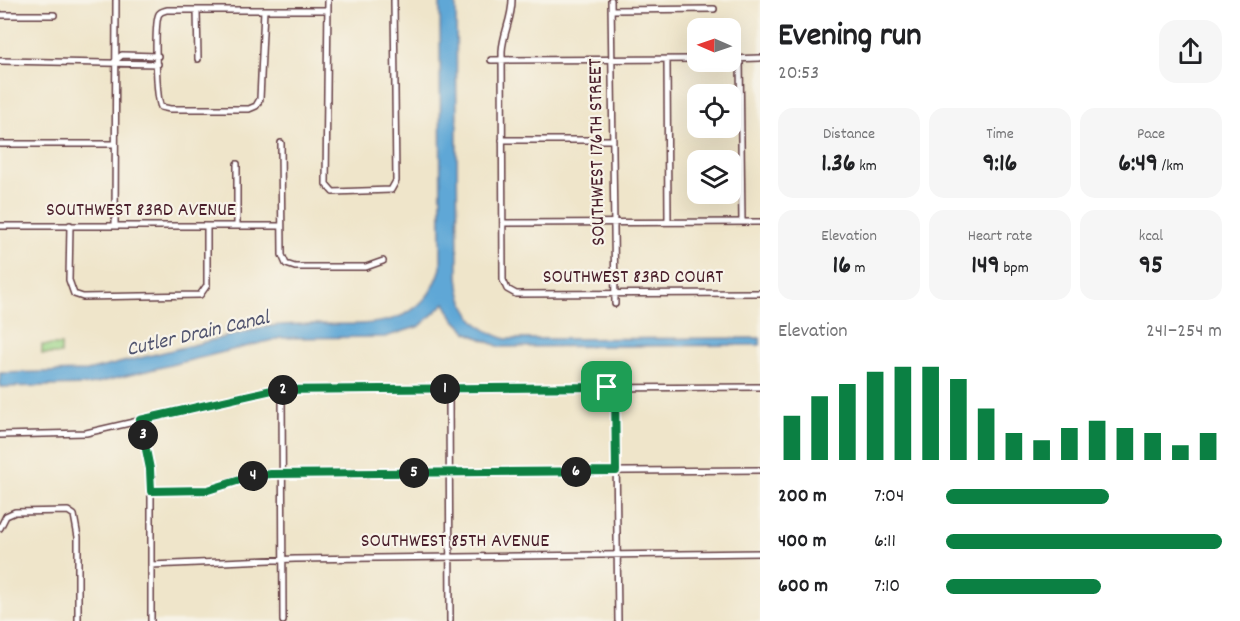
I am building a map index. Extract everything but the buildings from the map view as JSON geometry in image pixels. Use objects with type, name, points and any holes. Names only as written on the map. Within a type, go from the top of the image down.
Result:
[{"type":"street","points":[[115,226],[113,144],[116,0]]},
{"type":"street","points":[[328,0],[325,174],[327,188],[337,192],[381,192],[393,188],[396,177],[394,0]]},
{"type":"street","points":[[512,0],[512,17],[503,39],[502,60],[503,223],[760,222]]},
{"type":"street","name":"SOUTHWEST 176TH STREET","points":[[612,0],[615,304]]},
{"type":"street","points":[[612,10],[714,9]]},
{"type":"street","points":[[264,10],[260,99],[256,106],[249,109],[170,110],[161,107],[158,101],[157,23],[161,12],[197,10],[264,10],[328,10]]},
{"type":"street","points":[[197,10],[198,59]]},
{"type":"street","points":[[0,15],[54,15]]},
{"type":"street","points":[[115,61],[122,55],[158,56]]},
{"type":"street","points":[[741,59],[760,58]]},
{"type":"street","points":[[491,60],[687,59]]},
{"type":"street","points":[[667,60],[668,222]]},
{"type":"street","points":[[0,61],[115,61],[122,65],[158,64]]},
{"type":"street","points":[[740,72],[742,222]]},
{"type":"street","points":[[502,140],[613,140]]},
{"type":"street","points":[[281,142],[282,255],[286,264],[295,267],[366,267],[383,261]]},
{"type":"street","points":[[0,144],[113,144]]},
{"type":"street","points":[[237,164],[237,226]]},
{"type":"street","name":"SOUTHWEST 83RD COURT","points":[[503,223],[503,280],[507,290],[516,294],[760,292]]},
{"type":"street","points":[[69,225],[69,280],[72,292],[83,297],[193,297],[202,294],[207,281],[207,226]]},
{"type":"street","name":"SOUTHWEST 83RD AVENUE","points":[[0,226],[281,226]]},
{"type":"street","points":[[615,367],[618,621]]},
{"type":"street","points":[[0,435],[79,434],[255,392],[282,390],[760,387]]},
{"type":"street","points":[[449,389],[450,621]]},
{"type":"street","points":[[282,390],[283,621]]},
{"type":"street","points":[[140,420],[150,469],[151,621]]},
{"type":"street","points":[[151,491],[200,491],[253,476],[282,474],[760,470]]},
{"type":"street","points":[[0,528],[3,520],[15,512],[68,512],[74,515],[78,537],[78,621]]},
{"type":"street","name":"SOUTHWEST 85TH AVENUE","points":[[151,566],[282,559],[760,553]]},
{"type":"green space","points":[[42,345],[61,345],[61,354],[42,354]]},
{"type":"water","points":[[440,0],[456,0],[458,276],[459,288],[466,308],[477,323],[485,330],[506,339],[760,338],[760,345],[500,347],[468,333],[454,319],[445,303],[420,326],[385,337],[281,338],[89,385],[0,387],[0,373],[87,371],[266,327],[291,324],[369,323],[392,319],[413,310],[429,293],[441,268]]},
{"type":"route","points":[[607,387],[615,387],[616,471],[606,472],[271,474],[253,476],[208,490],[151,491],[150,469],[140,420],[244,394],[272,390],[607,387]]},
{"type":"water label","name":"Cutler Drain Canal","points":[[198,335]]}]
